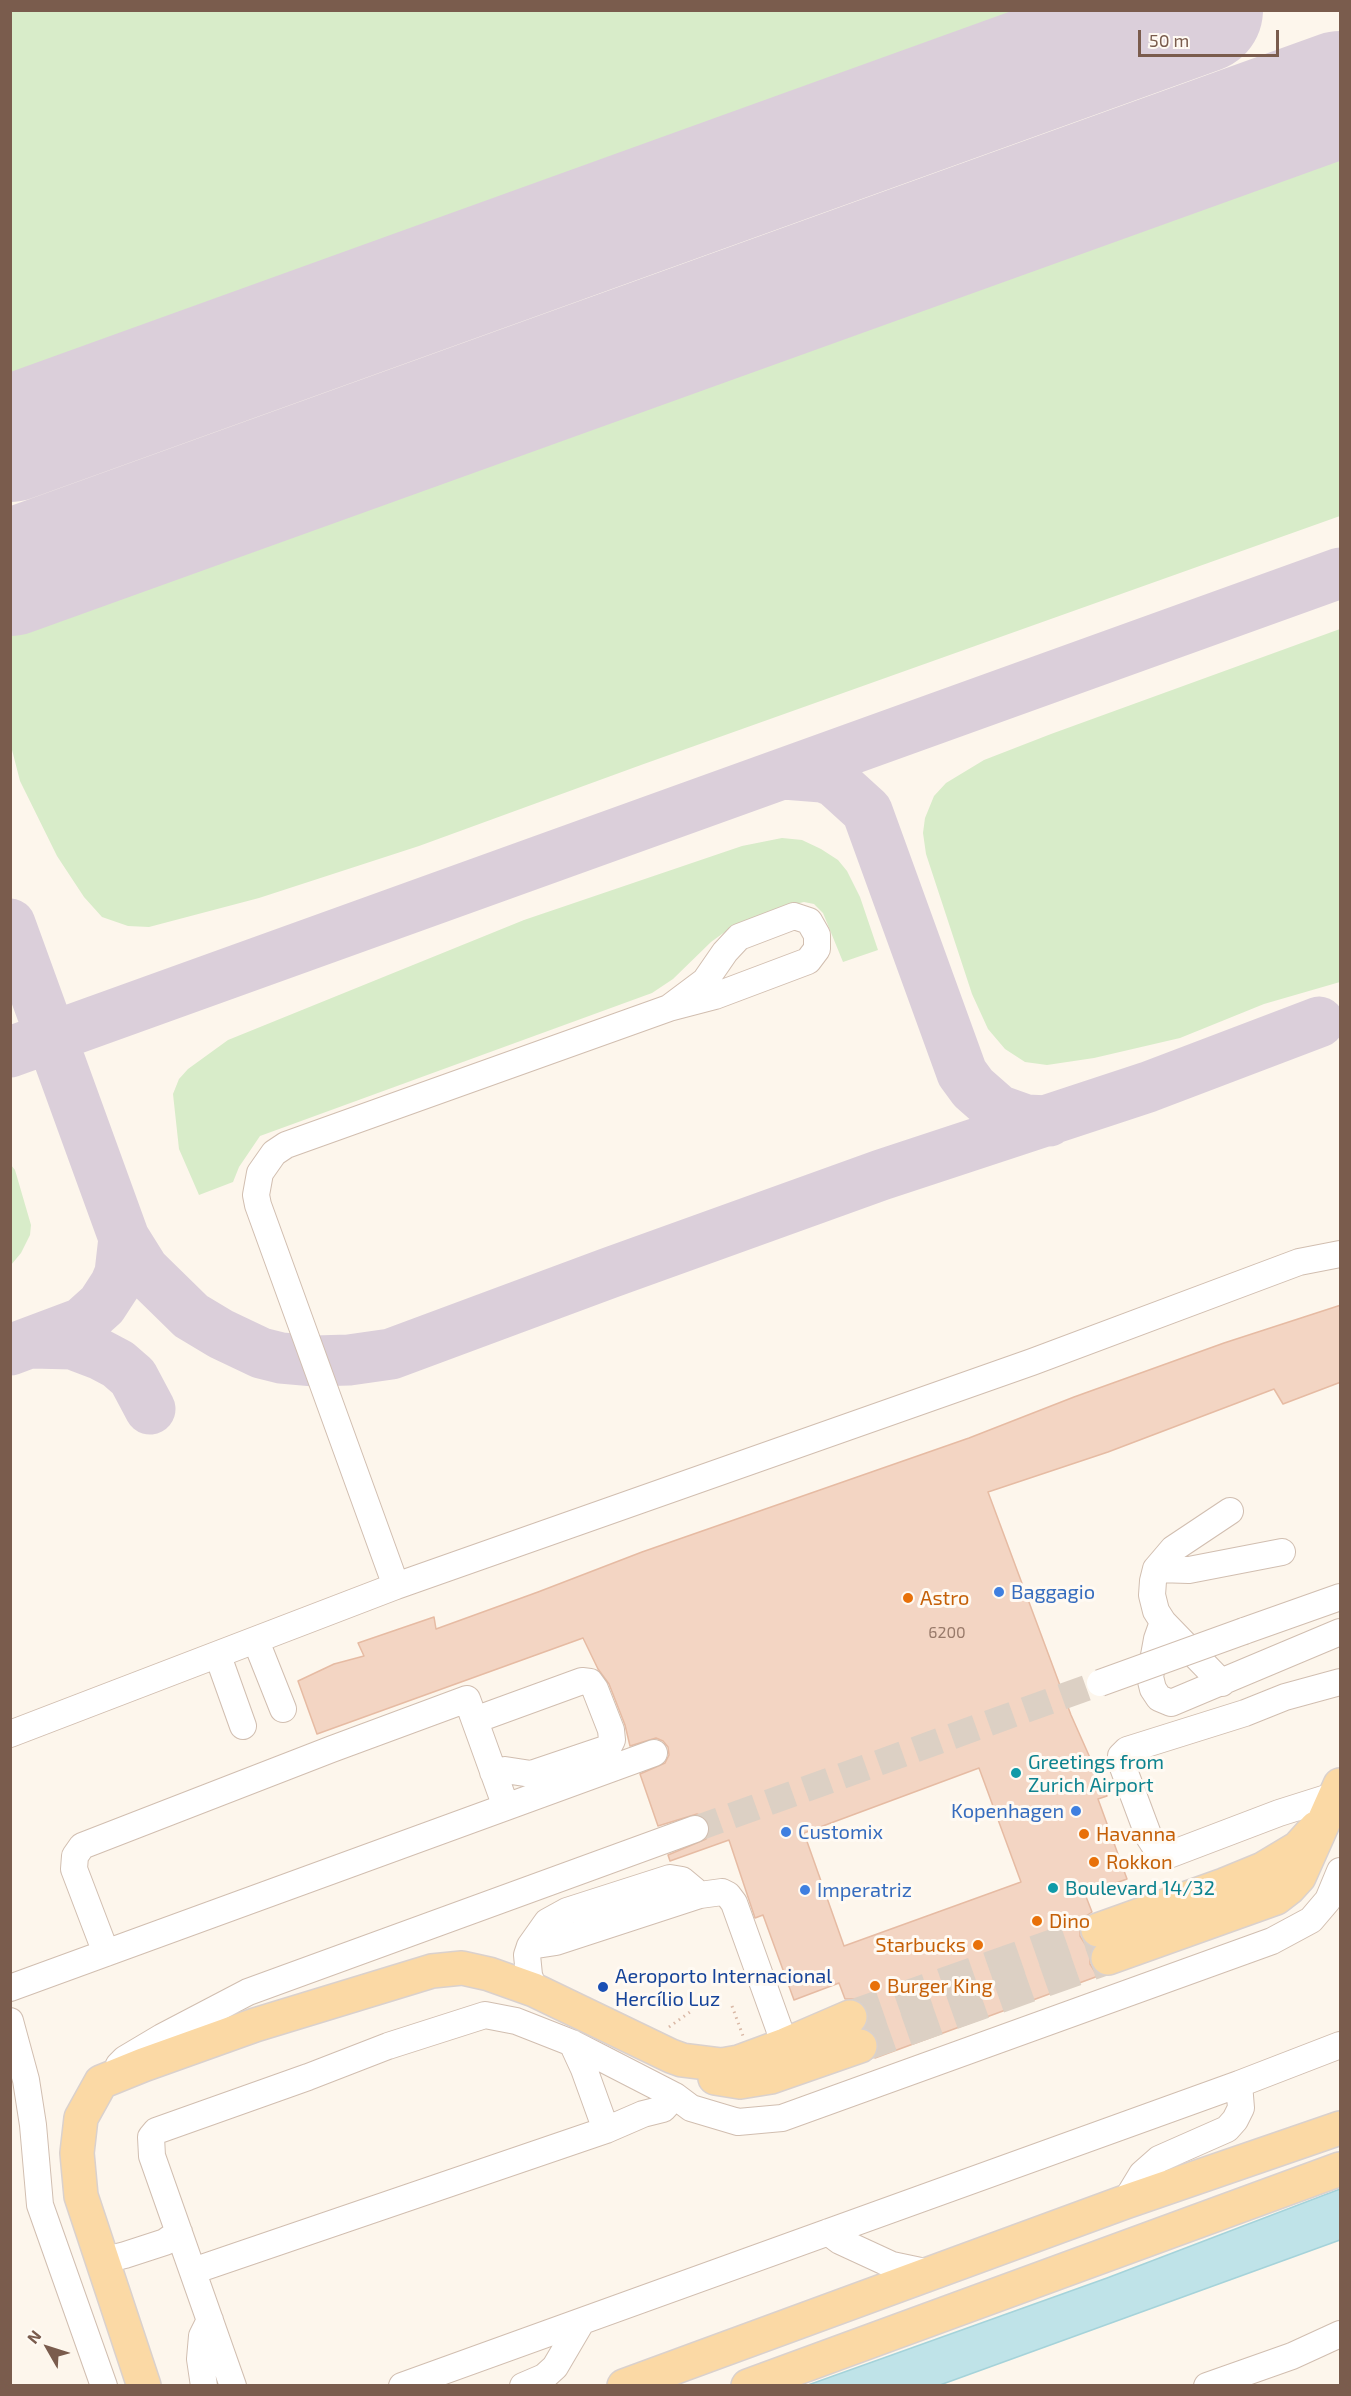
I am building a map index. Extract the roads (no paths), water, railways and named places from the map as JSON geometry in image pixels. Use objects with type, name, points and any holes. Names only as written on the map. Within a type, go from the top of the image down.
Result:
[{"type":"main road","points":[[1103,1944],[1224,1885],[1263,1869],[1298,1848],[1333,1801]]},
{"type":"main road","points":[[144,2385],[81,2196],[77,2153],[81,2118],[101,2082],[255,2025],[432,1971],[462,1968],[489,1974],[534,1989],[682,2060],[699,2072],[722,2080],[740,2082],[771,2077],[855,2031],[785,2045],[739,2062],[722,2065],[682,2060]]},
{"type":"main road","points":[[624,2385],[1125,2202],[1341,2128]]},
{"type":"main road","points":[[748,2385],[1341,2169]]},
{"type":"lane","points":[[396,1586],[258,1205],[256,1195],[260,1173],[274,1153],[286,1145],[669,1008],[715,996],[808,961],[817,949],[818,942],[814,927],[809,921],[794,916],[745,933],[733,943],[705,981],[669,1008]]},
{"type":"lane","points":[[1299,1262],[1341,1239]]},
{"type":"lane","points":[[10,1734],[396,1586],[1032,1362],[1210,1293],[1299,1262],[1341,1254]]},
{"type":"lane","points":[[1222,1683],[1163,1622],[1156,1611],[1152,1595],[1156,1569],[1173,1549],[1230,1511]]},
{"type":"lane","points":[[1156,1569],[1189,1570],[1282,1552]]},
{"type":"lane","points":[[1100,1683],[1341,1598]]},
{"type":"lane","points":[[1163,1622],[1157,1639],[1150,1677],[1153,1689],[1159,1698],[1171,1703],[1340,1633]]},
{"type":"lane","points":[[256,1641],[283,1709]]},
{"type":"lane","points":[[218,1656],[243,1726]]},
{"type":"lane","points":[[475,1720],[582,1681],[590,1682],[595,1689],[611,1730],[612,1740],[608,1748],[531,1774],[505,1770],[493,1772]]},
{"type":"lane","points":[[1333,1801],[1279,1813],[1166,1856],[1156,1848],[1149,1836],[1121,1762],[1121,1756],[1127,1750],[1245,1713],[1285,1697],[1341,1682]]},
{"type":"lane","points":[[106,1953],[74,1869],[75,1856],[82,1846],[332,1749],[467,1700],[506,1807]]},
{"type":"lane","points":[[10,1988],[654,1753]]},
{"type":"lane","points":[[101,2082],[125,2059],[248,1992],[695,1829]]},
{"type":"lane","points":[[233,2385],[152,2156],[151,2137],[156,2131],[471,2018],[485,2015],[497,2016],[572,2043],[675,2096],[691,2108],[738,2122],[782,2118],[1272,1941],[1311,1920],[1334,1897],[1341,1871]]},
{"type":"lane","points":[[534,1989],[527,1966],[530,1946],[556,1942],[700,1895],[722,1892],[728,1895],[734,1903],[785,2045]]},
{"type":"lane","points":[[10,2021],[26,2080],[33,2125],[40,2205],[104,2385]]},
{"type":"lane","points":[[572,2043],[606,2130]]},
{"type":"lane","points":[[402,2385],[1239,2084],[1341,2045]]},
{"type":"lane","points":[[1125,2202],[1142,2174],[1160,2159],[1227,2129],[1235,2120],[1240,2108],[1239,2084]]},
{"type":"lane","points":[[193,2271],[606,2130],[643,2114],[663,2109],[675,2096]]},
{"type":"lane","points":[[100,2254],[109,2259],[125,2255],[165,2242],[179,2232]]},
{"type":"lane","points":[[828,2232],[840,2241],[892,2265],[930,2273]]},
{"type":"lane","points":[[204,2385],[200,2359],[202,2336],[210,2320]]},
{"type":"lane","points":[[523,2385],[544,2378],[555,2367],[582,2321]]},
{"type":"lane","points":[[1207,2385],[1292,2356],[1341,2334]]},
{"type":"water","points":[[1340,2189],[1340,2240],[940,2385],[808,2385],[1107,2278]]},
{"type":"tunnel","points":[[695,1829],[1100,1683]]},
{"type":"tunnel","points":[[850,2017],[1098,1930]]},
{"type":"tunnel","points":[[860,2046],[1108,1958]]},
{"type":"place","name":"Baggagio","points":[[999,1592]]},
{"type":"place","name":"Astro","points":[[908,1598]]},
{"type":"place","name":"Greetings from Zurich Airport","points":[[1016,1773]]},
{"type":"place","name":"Kopenhagen","points":[[1076,1811]]},
{"type":"place","name":"Customix","points":[[786,1832]]},
{"type":"place","name":"Havanna","points":[[1084,1834]]},
{"type":"place","name":"Rokkon","points":[[1094,1862]]},
{"type":"place","name":"Boulevard 14/32","points":[[1053,1888]]},
{"type":"place","name":"Imperatriz","points":[[805,1890]]},
{"type":"place","name":"Dino","points":[[1037,1921]]},
{"type":"place","name":"Starbucks","points":[[978,1945]]},
{"type":"place","name":"Burger King","points":[[875,1986]]},
{"type":"place","name":"Aeroporto Internacional Hercílio Luz","points":[[603,1987]]}]
